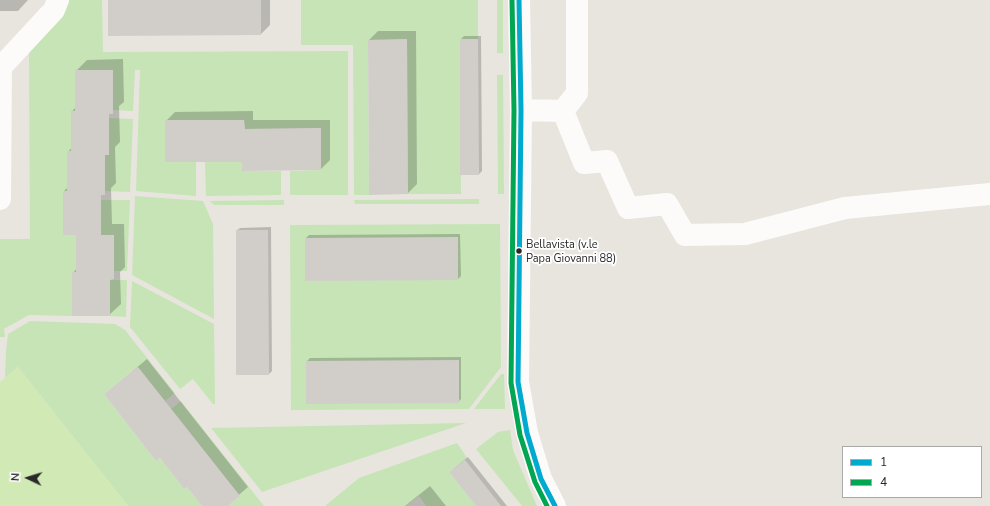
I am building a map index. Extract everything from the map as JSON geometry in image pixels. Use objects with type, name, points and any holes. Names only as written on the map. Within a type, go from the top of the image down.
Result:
[{"type":"street","points":[[0,198],[1,67],[54,10],[58,0]]},
{"type":"street","points":[[520,0],[521,110],[518,382],[527,433],[540,479],[555,506]]},
{"type":"street","points":[[563,111],[577,93],[577,0]]},
{"type":"street","points":[[521,110],[563,111]]},
{"type":"street","points":[[563,111],[584,163],[607,161],[628,208],[667,204],[686,236],[745,234],[845,208],[990,194]]},
{"type":"green space","points":[[67,0],[102,0],[103,52],[348,51],[348,195],[290,195],[290,171],[321,170],[321,128],[245,129],[244,120],[165,120],[196,162],[196,196],[136,191],[140,70],[135,70],[133,111],[113,110],[112,70],[75,70],[75,111],[71,111],[71,151],[67,152],[67,191],[63,191],[63,235],[76,235],[76,272],[72,273],[72,316],[29,315],[4,329],[5,337],[0,337],[0,239],[30,239],[29,50]]},
{"type":"green space","points":[[301,0],[478,0],[478,39],[460,39],[461,194],[408,194],[407,39],[368,40],[369,195],[354,195],[353,45],[301,45]]},
{"type":"green space","points":[[497,0],[503,0],[503,53],[497,53]]},
{"type":"green space","points":[[497,75],[503,75],[504,194],[498,194]]},
{"type":"green space","points":[[109,118],[133,119],[130,192],[105,191],[105,155]]},
{"type":"green space","points":[[205,162],[241,162],[242,171],[281,171],[281,195],[206,196]]},
{"type":"green space","points":[[135,196],[203,201],[213,224],[214,319],[132,275]]},
{"type":"green space","points":[[479,199],[479,204],[355,204],[354,200]]},
{"type":"green space","points":[[101,200],[130,200],[127,271],[114,271],[114,235],[101,235]]},
{"type":"green space","points":[[284,200],[284,205],[214,205],[210,201]]},
{"type":"green space","points":[[500,224],[501,367],[469,409],[291,410],[290,225]]},
{"type":"green space","points":[[110,280],[127,280],[126,317],[110,316]]},
{"type":"green space","points":[[132,281],[214,324],[215,404],[213,404],[193,379],[180,389],[130,327]]},
{"type":"green space","points":[[30,321],[115,324],[125,330],[175,393],[165,401],[137,367],[104,394],[156,461],[160,458],[184,489],[187,487],[202,506],[128,506],[18,367],[5,378],[8,334]]},
{"type":"green space","points":[[18,367],[128,506],[0,506],[0,382]]},
{"type":"green space","points":[[501,374],[504,374],[505,409],[474,409]]},
{"type":"green space","points":[[181,401],[264,506],[228,506],[240,496],[171,409]]},
{"type":"green space","points":[[466,423],[262,492],[211,428]]},
{"type":"green space","points":[[510,430],[513,450],[537,506],[522,506],[476,449],[498,432]]},
{"type":"green space","points":[[457,443],[467,458],[449,472],[476,506],[426,506],[419,496],[406,506],[325,506],[359,478]]},
{"type":"building","points":[[108,0],[261,0],[261,35],[108,36]]},
{"type":"building","points":[[407,39],[408,194],[369,195],[368,40]]},
{"type":"building","points":[[460,39],[478,39],[479,175],[460,175]]},
{"type":"building","points":[[75,70],[113,70],[113,114],[109,114],[109,155],[105,155],[105,195],[101,195],[101,235],[114,235],[114,279],[110,280],[110,316],[72,316],[72,272],[76,272],[76,235],[63,235],[63,191],[67,191],[67,151],[71,151],[71,110],[75,111]]},
{"type":"building","points":[[165,120],[244,120],[245,129],[321,128],[321,170],[242,171],[241,162],[165,162]]},
{"type":"building","points":[[236,230],[268,230],[269,375],[236,375]]},
{"type":"building","points":[[458,237],[458,280],[305,281],[305,238]]},
{"type":"building","points":[[459,360],[459,403],[306,404],[306,361]]},
{"type":"building","points":[[138,367],[240,496],[228,506],[202,506],[187,487],[184,489],[160,458],[156,461],[104,394]]},
{"type":"building","points":[[465,460],[501,506],[476,506],[449,472]]},
{"type":"transit line","name":"4","points":[[512,0],[514,110],[511,383],[520,435],[535,482],[547,506]]},
{"type":"transit line","name":"1","points":[[519,0],[521,110],[518,382],[527,433],[541,479],[555,506]]},
{"type":"place","name":"Bellavista (v.le Papa Giovanni 88)","points":[[519,251]]}]
